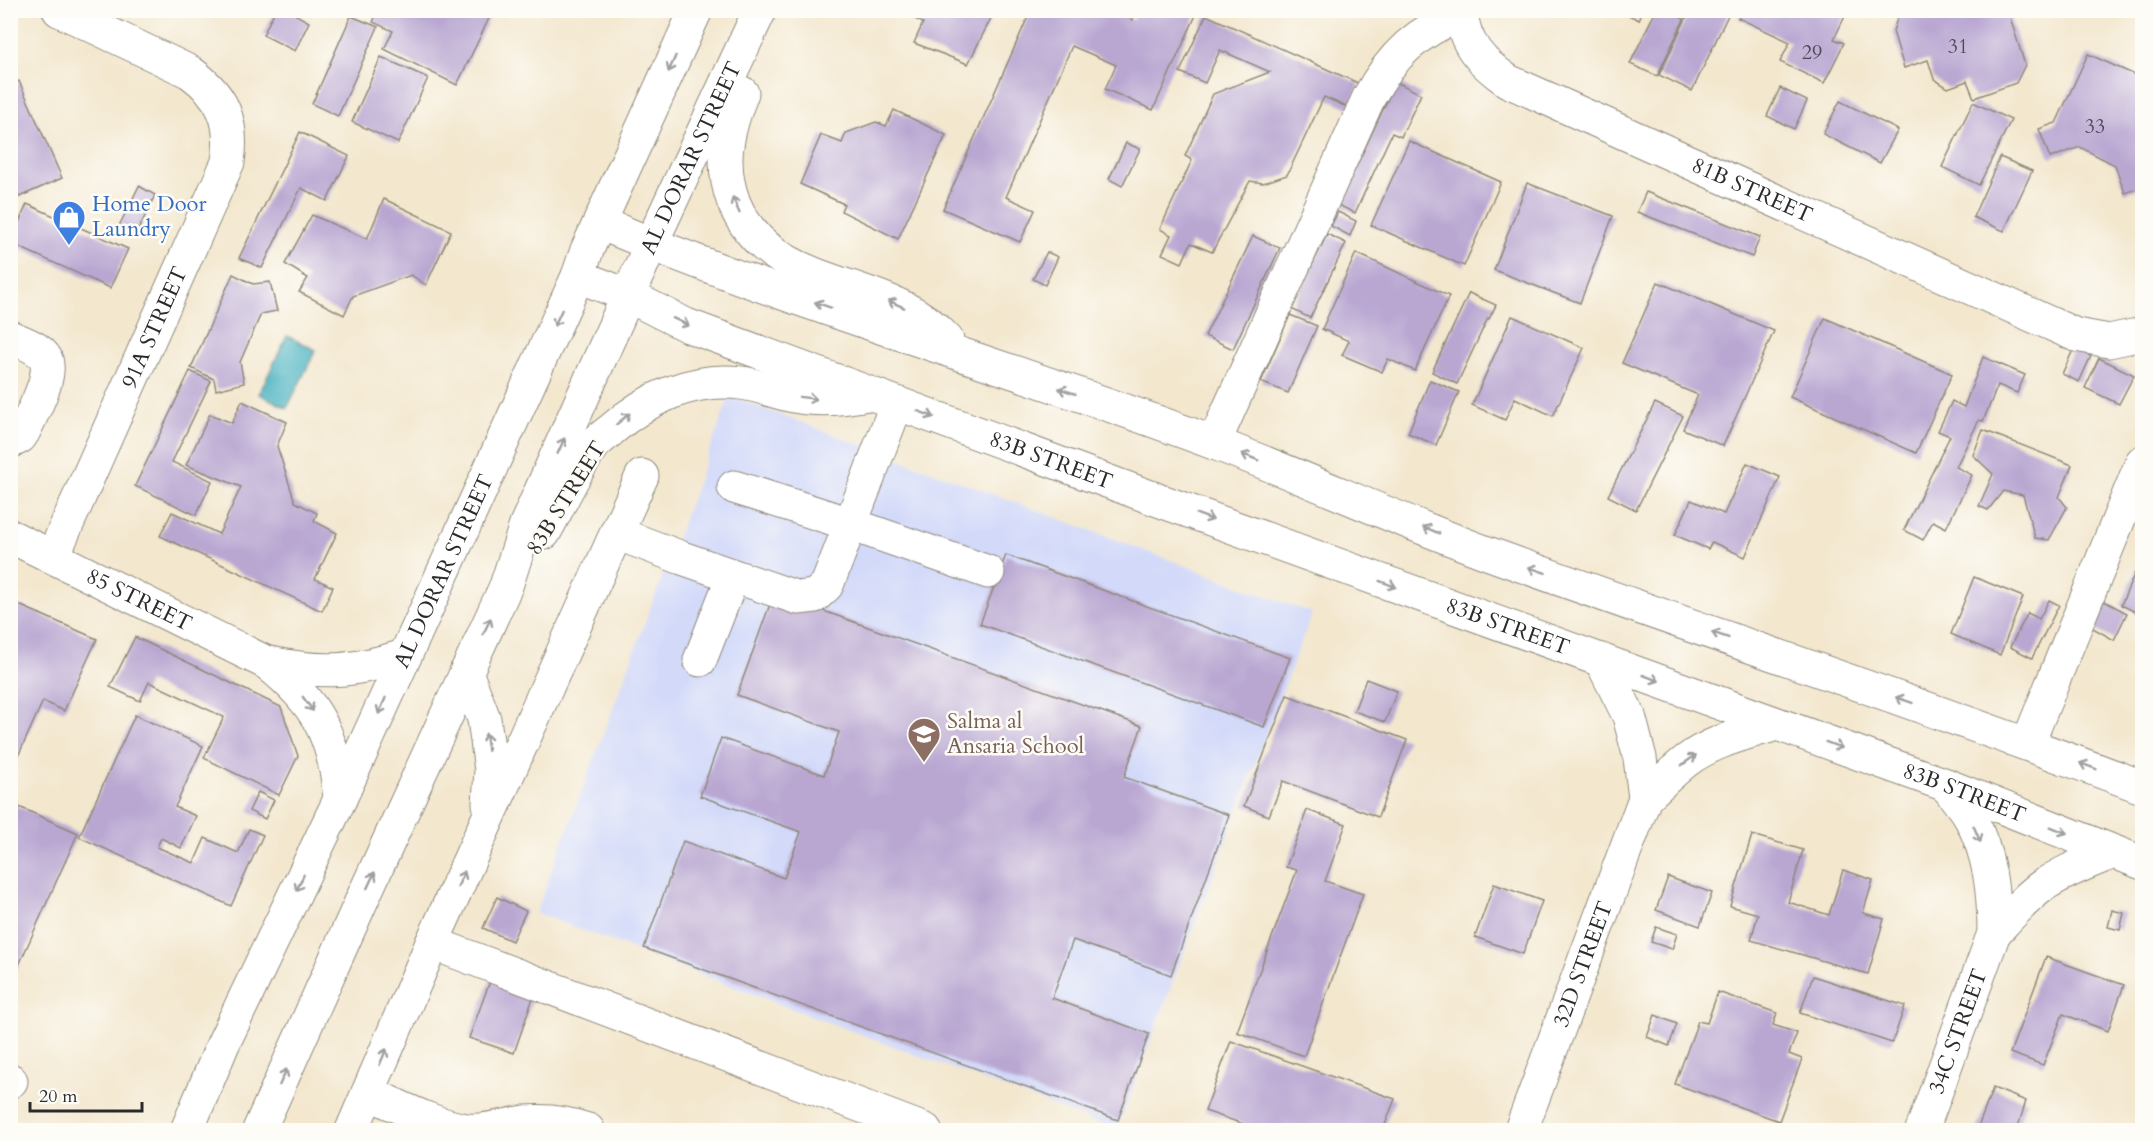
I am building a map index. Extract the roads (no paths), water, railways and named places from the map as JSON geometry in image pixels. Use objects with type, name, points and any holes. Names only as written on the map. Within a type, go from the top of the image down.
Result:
[{"type":"street","name":"91A STREET","points":[[53,556],[228,162],[231,144],[225,111],[216,95],[204,82],[190,72],[59,10]]},
{"type":"street","name":"AL DORAR STREET","points":[[187,1131],[223,1044],[340,799],[578,276],[696,10]]},
{"type":"street","name":"AL DORAR STREET","points":[[260,1131],[365,893],[506,586],[527,522],[651,244],[760,10]]},
{"type":"street","points":[[765,10],[760,48],[734,112],[726,142],[725,167],[729,190],[738,213],[754,236],[775,254],[802,270],[891,302],[916,314],[939,331],[958,352]]},
{"type":"street","points":[[1214,442],[1369,97],[1381,75],[1397,55],[1416,38],[1461,12]]},
{"type":"street","name":"81B STREET","points":[[1461,12],[1468,41],[1485,64],[1508,81],[2076,335],[2109,341],[2142,334]]},
{"type":"street","points":[[600,223],[651,244],[1214,442],[1485,552],[2028,743],[2142,787]]},
{"type":"street","name":"83B STREET","points":[[578,276],[629,296],[686,325],[1150,498],[1946,785],[2128,857]]},
{"type":"street","points":[[10,337],[37,349],[45,356],[49,367],[24,431],[20,437],[10,442]]},
{"type":"street","name":"83B STREET","points":[[506,586],[540,540],[594,445],[625,417],[650,401],[676,390],[708,383],[740,383],[795,397],[820,400],[884,398]]},
{"type":"street","points":[[616,533],[798,598],[815,596],[826,585],[850,524],[884,398]]},
{"type":"street","points":[[2028,743],[2142,462]]},
{"type":"street","points":[[352,1131],[432,943],[642,476]]},
{"type":"street","points":[[734,487],[988,572]]},
{"type":"street","name":"85 STREET","points":[[10,536],[267,663],[292,683],[312,708],[327,736],[337,767],[340,799]]},
{"type":"street","points":[[700,660],[733,576]]},
{"type":"street","name":"85 STREET","points":[[267,663],[301,670],[336,671],[371,666],[404,656]]},
{"type":"street","name":"32D STREET","points":[[1601,660],[1620,696],[1635,737],[1645,798]]},
{"type":"street","points":[[466,672],[484,719],[491,770],[488,821]]},
{"type":"street","name":"32D STREET","points":[[1521,1131],[1645,798],[1687,760],[1707,748],[1730,738],[1776,724]]},
{"type":"street","name":"34C STREET","points":[[1923,1131],[1994,933],[1994,898],[1987,857],[1971,818],[1946,785]]},
{"type":"street","name":"34C STREET","points":[[1994,933],[2044,885],[2078,866],[2128,857]]},
{"type":"street","points":[[432,943],[925,1131]]},
{"type":"street","points":[[368,1093],[449,1126],[468,1130],[487,1130],[541,1121],[558,1122],[588,1131]]},
{"type":"water","points":[[287,336],[316,350],[287,408],[259,394]]},
{"type":"place","name":"Home Door Laundry","points":[[69,246]]},
{"type":"place","name":"Salma al Ansaria School","points":[[924,763]]}]
